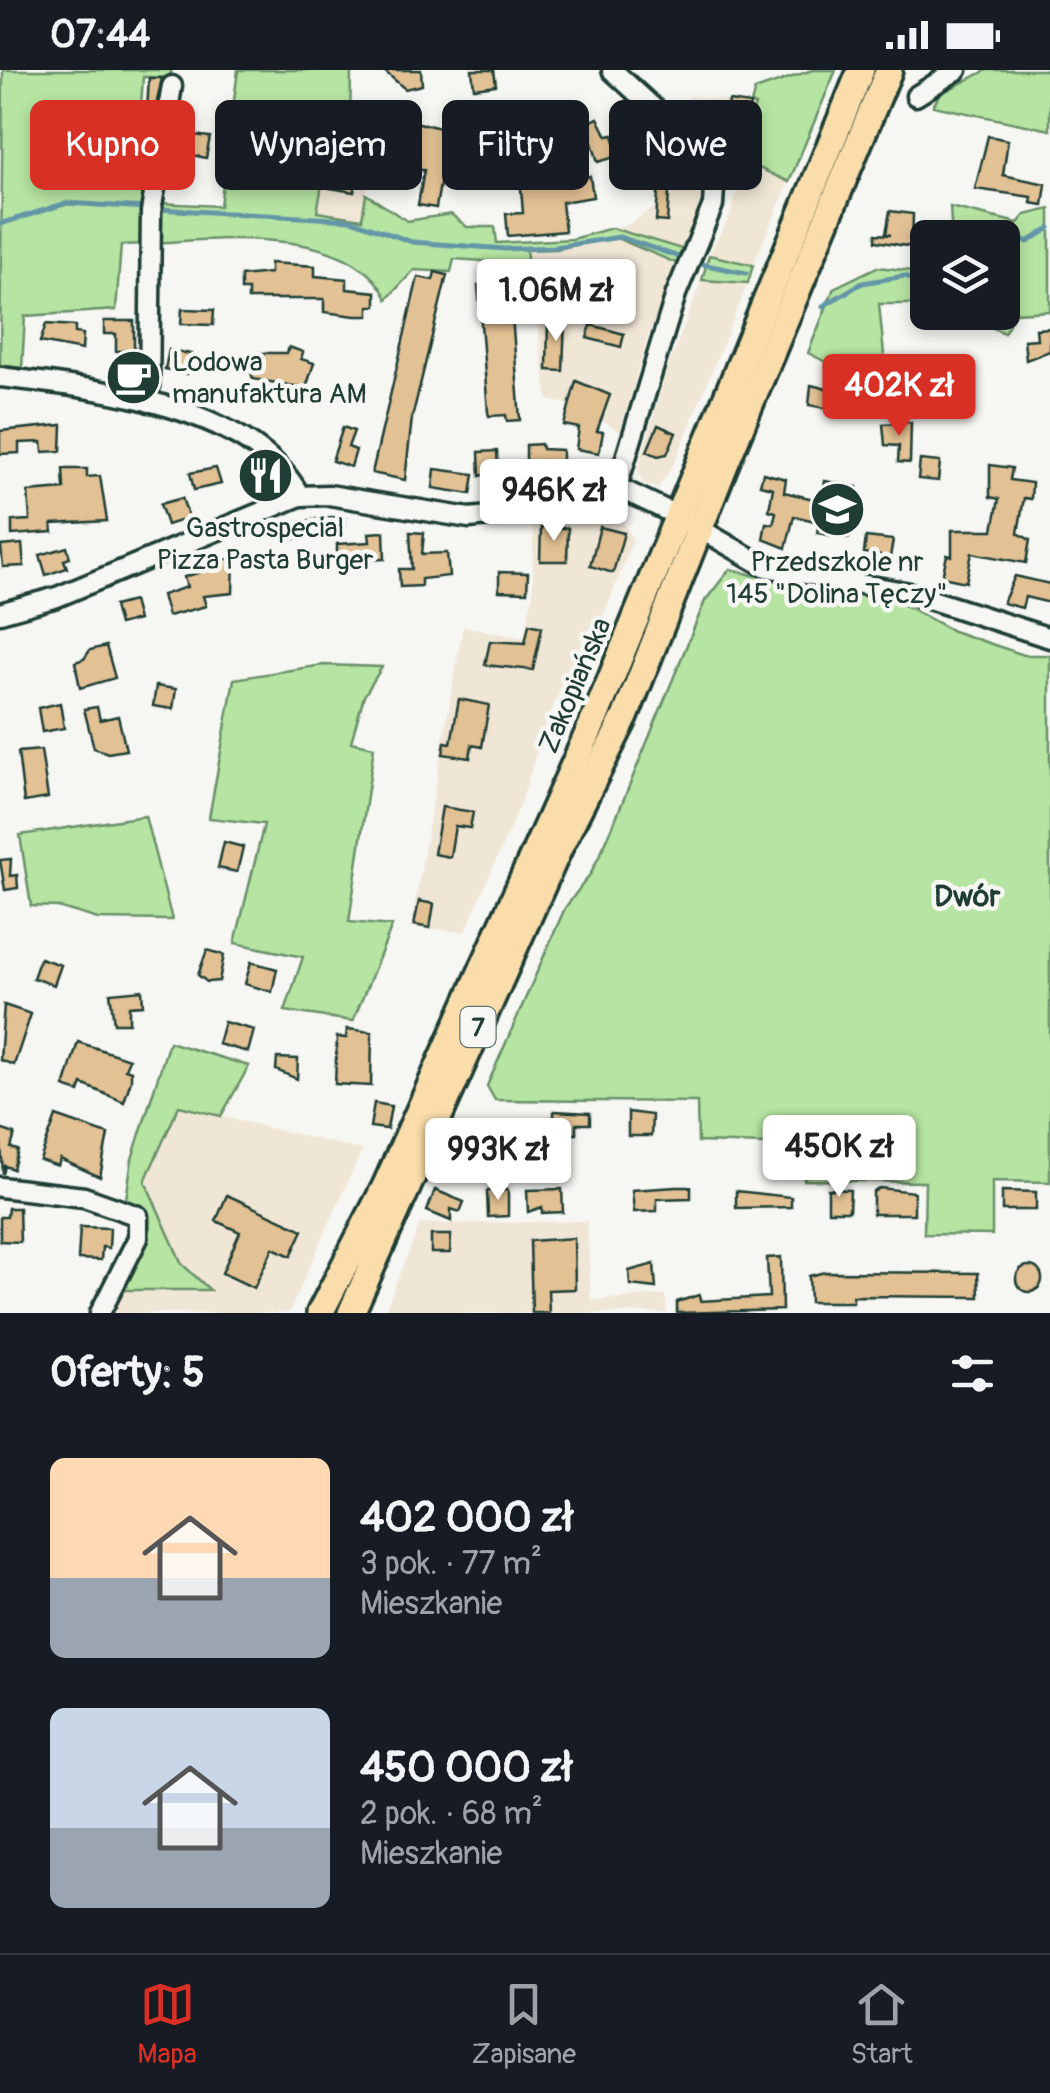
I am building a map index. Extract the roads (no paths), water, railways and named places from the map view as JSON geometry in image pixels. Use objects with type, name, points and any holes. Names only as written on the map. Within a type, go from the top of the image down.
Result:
[{"type":"highway","name":"Zakopiańska","points":[[320,1313],[385,1186],[552,814],[861,70]]},
{"type":"highway","points":[[885,81],[902,70]]},
{"type":"highway","name":"Zakopiańska","points":[[351,1313],[560,846],[619,732],[885,81]]},
{"type":"street","points":[[612,70],[707,157],[714,188],[712,205],[686,271],[617,487]]},
{"type":"street","points":[[916,96],[956,70]]},
{"type":"street","points":[[149,402],[151,212],[172,86]]},
{"type":"street","points":[[0,376],[149,402],[232,431],[262,448],[289,475],[300,496]]},
{"type":"street","points":[[0,613],[57,596],[300,496],[329,495],[469,518],[500,516],[617,487],[766,566],[910,593],[1050,638]]},
{"type":"street","points":[[0,1187],[84,1198],[120,1206],[138,1216],[138,1238],[100,1313]]},
{"type":"waterway","points":[[0,224],[67,203],[146,208]]},
{"type":"waterway","points":[[158,209],[351,220],[412,242],[505,249],[555,247],[620,237],[685,259]]},
{"type":"waterway","points":[[1020,238],[1028,242],[1050,228]]},
{"type":"waterway","points":[[696,263],[746,273]]},
{"type":"waterway","points":[[823,306],[862,283],[910,278]]},
{"type":"place","name":"Lodowa manufaktura AM","points":[[133,377]]},
{"type":"place","name":"Gastrospecial Pizza Pasta Burger","points":[[265,476]]},
{"type":"place","name":"Przedszkole nr 145 \"Dolina Tęczy\"","points":[[837,510]]},
{"type":"district","name":"Dwór","points":[[967,896]]}]
